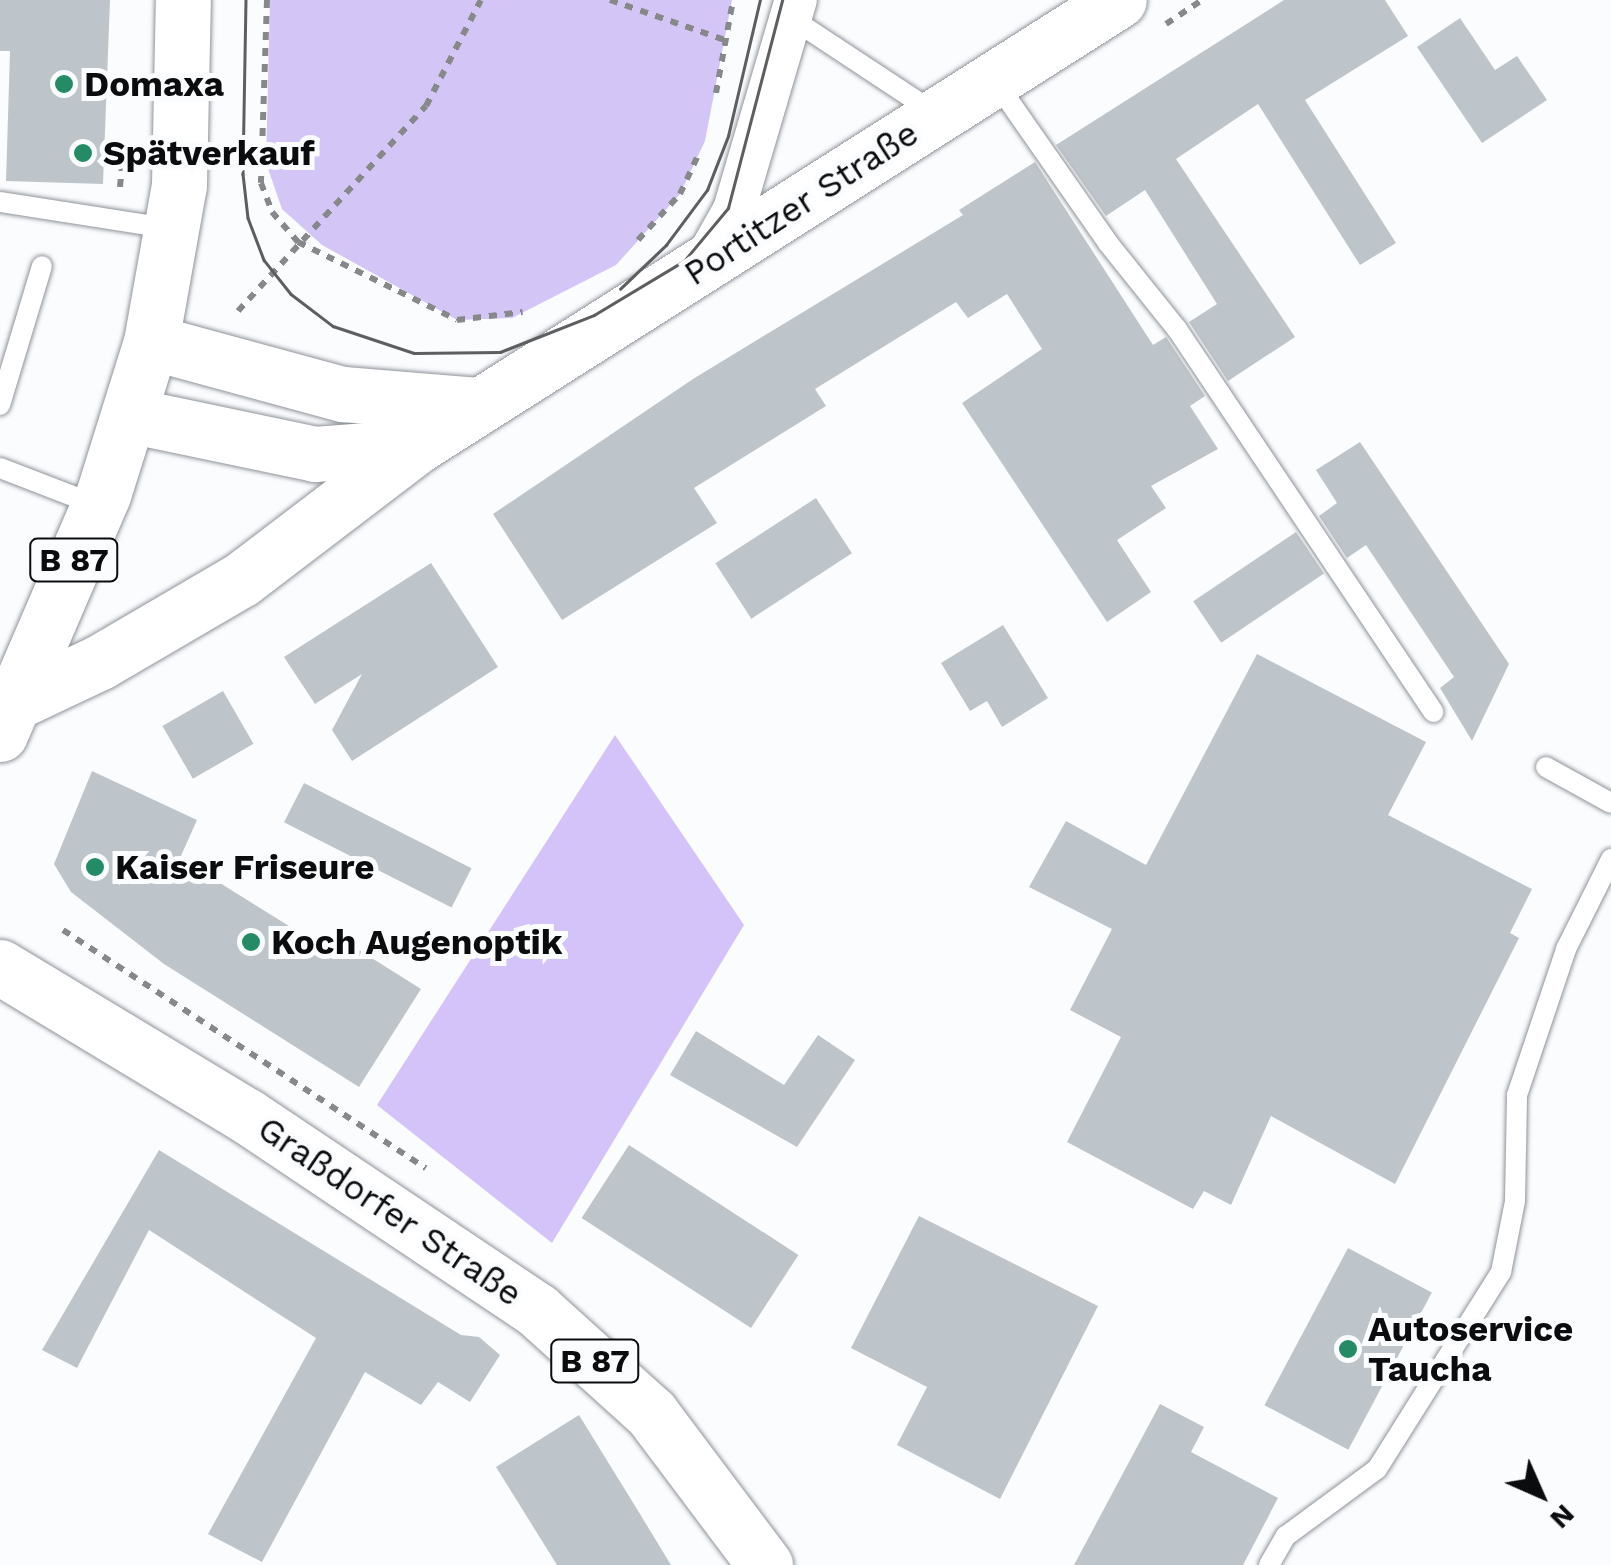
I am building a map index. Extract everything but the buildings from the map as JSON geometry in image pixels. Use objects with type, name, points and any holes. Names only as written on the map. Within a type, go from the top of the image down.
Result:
[{"type":"main road","name":"B 87","points":[[6,718],[98,506],[151,342],[174,229],[183,0]]},
{"type":"main road","name":"Portitzer Straße","points":[[6,718],[242,579],[418,446],[1119,0]]},
{"type":"main road","points":[[151,342],[344,394],[481,405]]},
{"type":"main road","name":"Portitzer Straße","points":[[129,415],[315,454],[418,446]]},
{"type":"main road","name":"Graßdorfer Straße","points":[[0,967],[196,1084],[454,1248],[538,1311],[651,1413],[765,1565]]},
{"type":"street","points":[[700,269],[734,210],[790,25]]},
{"type":"lane","points":[[790,25],[938,115]]},
{"type":"lane","points":[[994,79],[1108,243],[1177,329],[1433,712]]},
{"type":"lane","points":[[0,202],[174,229]]},
{"type":"lane","points":[[0,405],[42,266]]},
{"type":"lane","points":[[0,468],[98,506]]},
{"type":"lane","points":[[1546,767],[1611,803]]},
{"type":"lane","points":[[1269,1565],[1286,1536],[1376,1469],[1501,1272],[1515,1201],[1517,1094],[1566,948],[1611,859]]},
{"type":"path","points":[[268,0],[261,182],[272,212],[298,242],[457,320],[512,318],[530,309]]},
{"type":"path","points":[[238,311],[426,106],[481,0]]},
{"type":"path","points":[[610,0],[728,41],[790,25]]},
{"type":"path","points":[[713,108],[728,41],[732,0]]},
{"type":"path","points":[[116,220],[124,139]]},
{"type":"path","points":[[628,250],[680,194],[705,141]]},
{"type":"shaded area","points":[[270,0],[732,0],[705,141],[680,194],[616,265],[512,318],[457,320],[322,245],[282,209],[266,163]]},
{"type":"shaded area","points":[[615,735],[744,925],[552,1243],[377,1105]]},
{"type":"tram line","points":[[246,0],[243,174],[248,218],[264,260],[291,294],[333,326],[414,353],[500,352],[594,315],[684,261],[728,208],[782,0]]},
{"type":"tram line","points":[[620,289],[666,245],[707,190],[728,136],[760,0]]},
{"type":"place","name":"Domaxa","points":[[64,84]]},
{"type":"place","name":"Spätverkauf","points":[[83,153]]},
{"type":"place","name":"Kaiser Friseure","points":[[95,867]]},
{"type":"place","name":"Koch Augenoptik","points":[[251,942]]},
{"type":"place","name":"Autoservice Taucha","points":[[1348,1349]]}]
